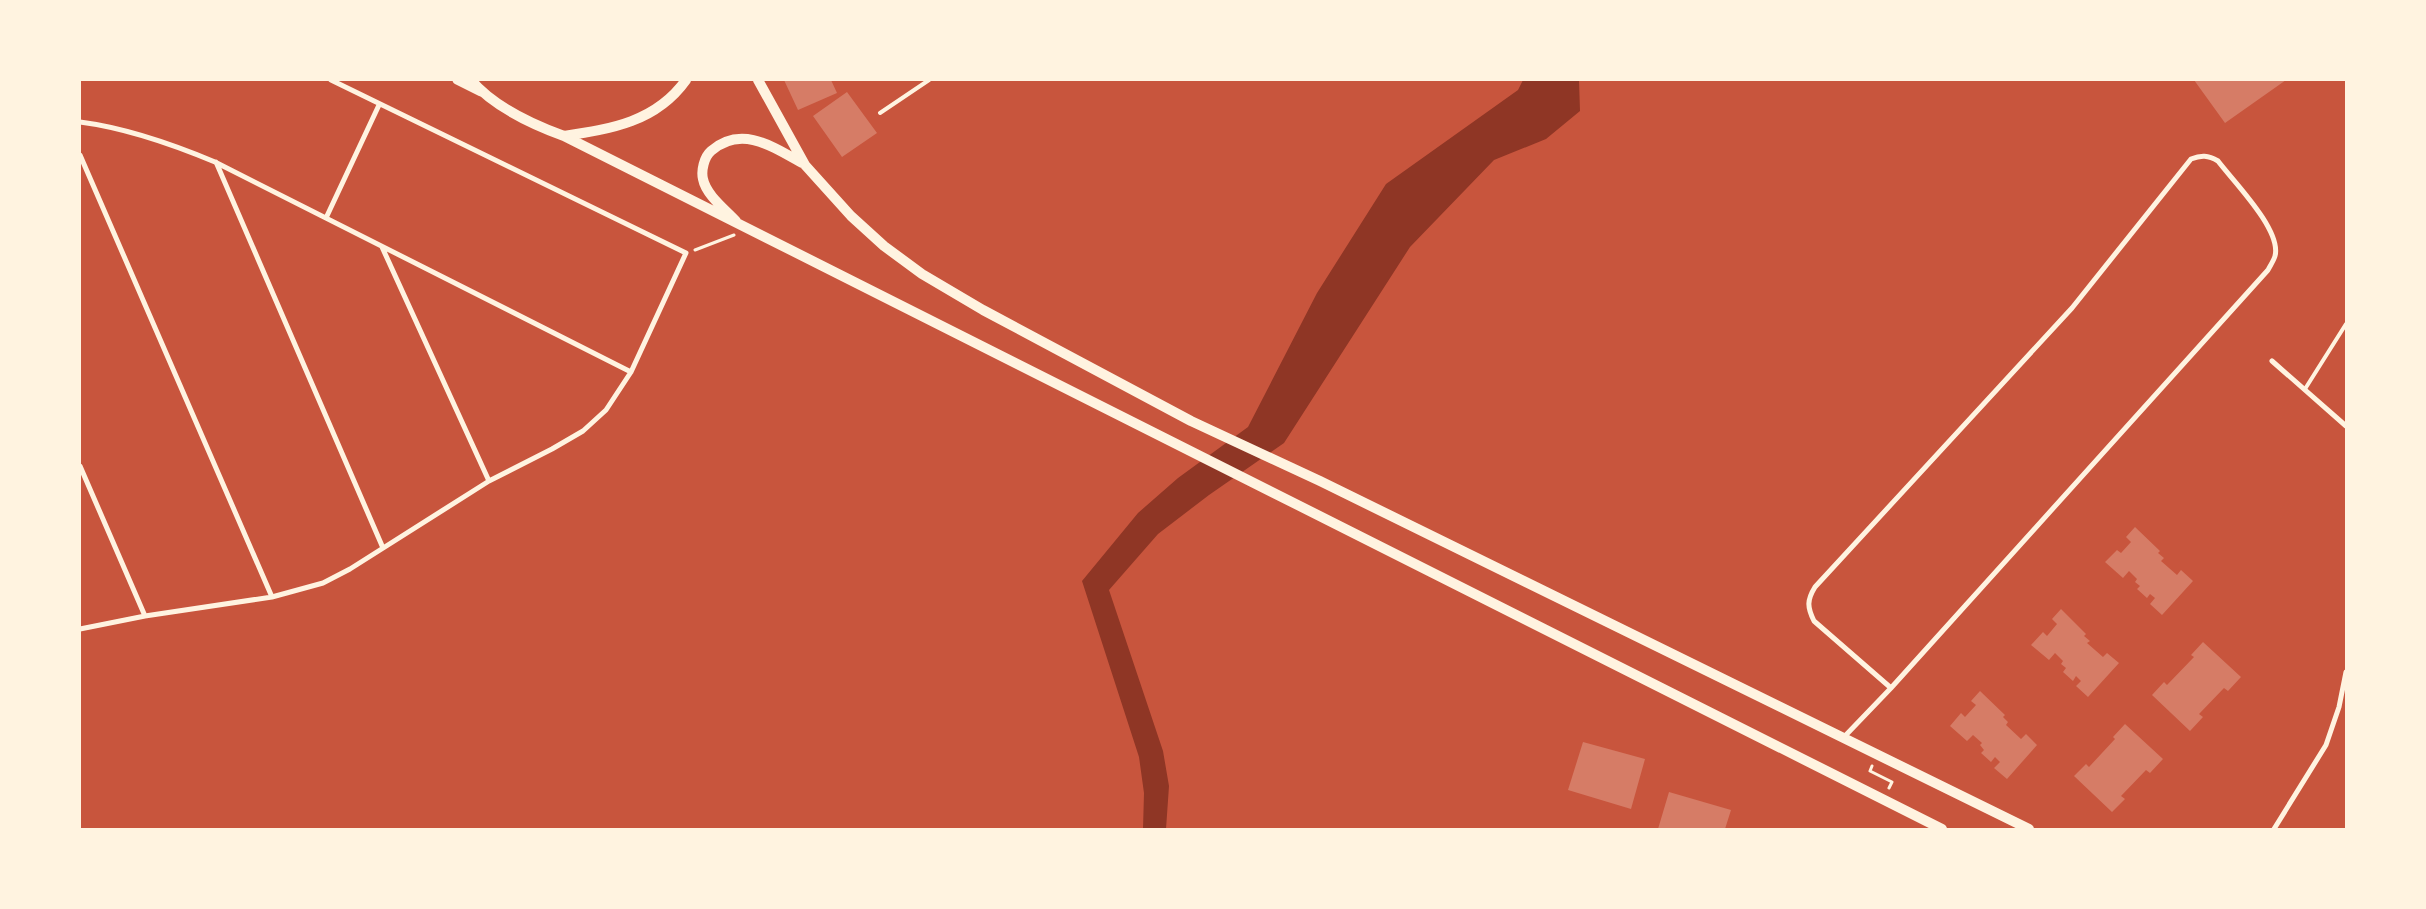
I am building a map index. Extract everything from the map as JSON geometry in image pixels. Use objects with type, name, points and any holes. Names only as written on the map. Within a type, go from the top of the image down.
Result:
[{"type":"main road","points":[[471,80],[482,92],[527,120],[564,136],[1187,449],[1308,512],[1942,829]]},
{"type":"main road","points":[[564,136],[621,126],[641,119],[660,106],[686,80]]},
{"type":"main road","points":[[758,80],[805,165],[850,216],[884,246],[922,274],[983,310],[1192,421],[1320,480],[2029,829]]},
{"type":"main road","points":[[744,228],[713,197],[703,180],[703,165],[708,153],[720,143],[737,137],[752,139],[805,165]]},
{"type":"street","points":[[80,629],[145,616],[272,597],[323,583],[350,569],[489,481],[552,449],[583,430],[606,410],[631,372],[686,253],[331,80]]},
{"type":"street","points":[[457,80],[482,92]]},
{"type":"street","points":[[326,218],[379,105]]},
{"type":"street","points":[[80,122],[106,126],[148,138],[216,162],[631,372]]},
{"type":"street","points":[[80,155],[272,597]]},
{"type":"street","points":[[1843,738],[1891,688],[2268,270],[2275,256],[2276,246],[2271,230],[2218,161],[2204,155],[2191,159],[2072,308],[1811,592],[1808,606],[1814,621],[1891,688]]},
{"type":"street","points":[[216,162],[383,548]]},
{"type":"street","points":[[382,247],[489,481]]},
{"type":"street","points":[[2272,361],[2346,426]]},
{"type":"street","points":[[80,466],[145,616]]},
{"type":"street","points":[[2274,829],[2326,745],[2339,708],[2346,672]]},
{"type":"lane","points":[[880,113],[929,80]]},
{"type":"lane","points":[[2305,389],[2346,324]]},
{"type":"path","points":[[686,253],[744,228]]},
{"type":"path","points":[[1877,755],[1870,771],[1892,782],[1883,799]]},
{"type":"shaded area","points":[[1523,80],[1579,80],[1580,111],[1546,139],[1494,160],[1410,247],[1284,443],[1209,495],[1158,534],[1109,590],[1163,751],[1169,786],[1166,829],[1143,829],[1144,793],[1139,757],[1082,581],[1138,513],[1178,478],[1248,427],[1317,293],[1386,184],[1518,90]]},
{"type":"building","points":[[784,80],[831,80],[837,93],[798,110]]},
{"type":"building","points":[[2194,80],[2286,80],[2225,123]]},
{"type":"building","points":[[847,92],[877,133],[842,157],[813,116]]},
{"type":"building","points":[[2135,527],[2160,551],[2158,553],[2164,558],[2161,561],[2177,575],[2181,570],[2193,581],[2162,615],[2150,604],[2155,598],[2150,594],[2147,598],[2137,589],[2140,586],[2135,582],[2137,579],[2129,571],[2123,578],[2105,562],[2117,550],[2121,553],[2131,542],[2126,537]]},
{"type":"building","points":[[2061,609],[2086,634],[2084,636],[2090,641],[2087,643],[2103,657],[2107,653],[2119,663],[2088,697],[2076,686],[2081,681],[2076,676],[2073,681],[2063,672],[2066,668],[2061,664],[2063,661],[2055,653],[2049,660],[2031,645],[2043,632],[2047,636],[2057,624],[2052,619]]},
{"type":"building","points":[[2203,642],[2241,677],[2228,691],[2224,688],[2199,714],[2203,717],[2190,731],[2152,695],[2164,682],[2167,685],[2194,657],[2191,655]]},
{"type":"building","points":[[1980,691],[2005,715],[2003,717],[2008,722],[2006,725],[2021,739],[2026,734],[2037,745],[2007,779],[1994,768],[2000,762],[1995,757],[1991,762],[1981,753],[1984,750],[1980,745],[1982,743],[1973,735],[1967,741],[1950,726],[1961,713],[1965,717],[1976,705],[1971,701]]},
{"type":"building","points":[[2125,724],[2163,759],[2150,773],[2146,770],[2121,796],[2125,799],[2112,812],[2074,776],[2086,764],[2089,767],[2115,739],[2113,737]]},
{"type":"building","points":[[1583,742],[1645,759],[1631,809],[1568,790]]},
{"type":"building","points":[[1669,792],[1731,810],[1725,829],[1658,829]]}]
